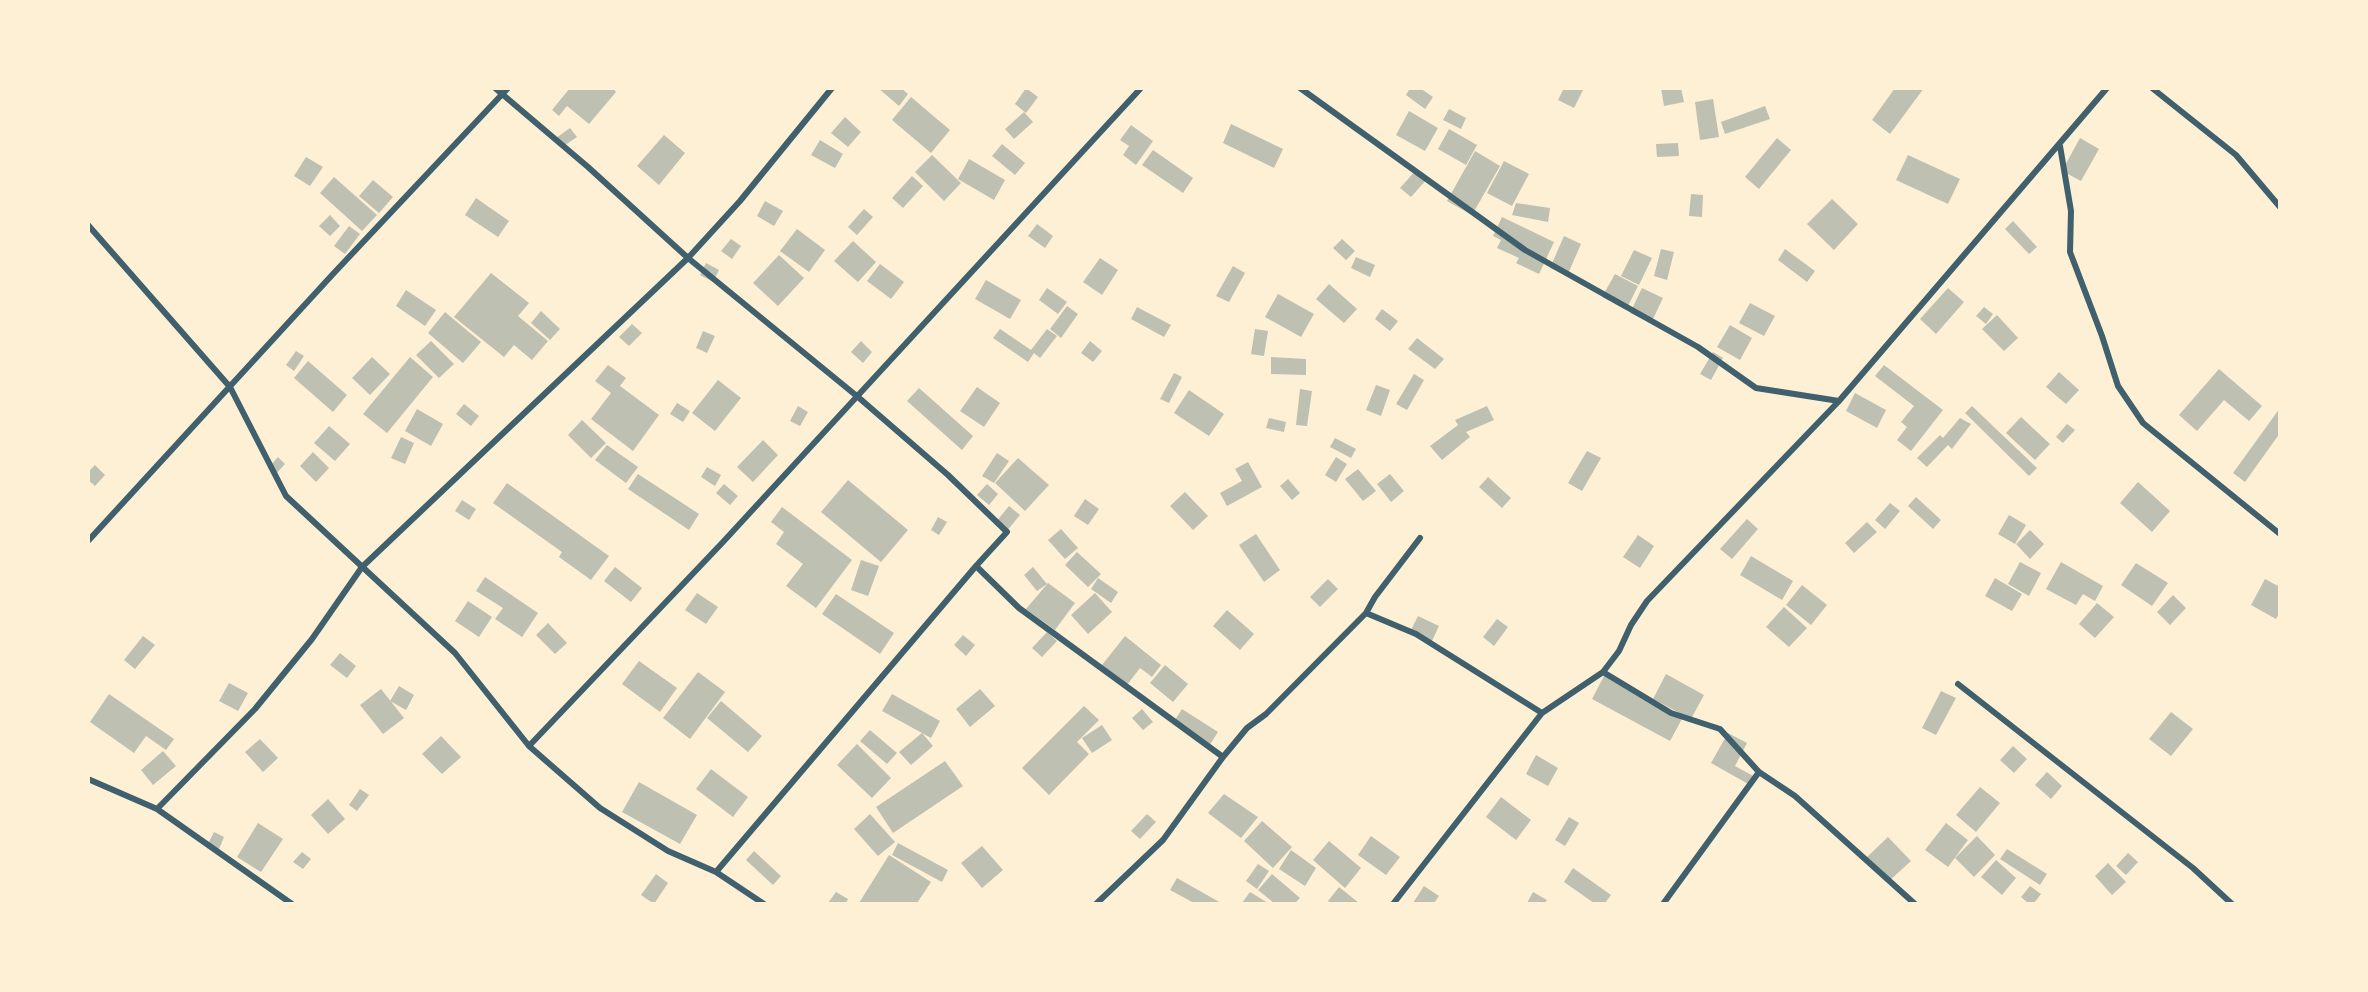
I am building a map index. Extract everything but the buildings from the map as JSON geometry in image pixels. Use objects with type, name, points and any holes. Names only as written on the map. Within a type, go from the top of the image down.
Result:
[{"type":"street","points":[[495,88],[506,91],[688,258],[858,397],[948,476],[1007,532],[716,872]]},
{"type":"street","points":[[157,808],[255,709],[312,639],[362,567],[688,258],[740,201],[832,88]]},
{"type":"street","points":[[529,746],[858,397],[1141,88]]},
{"type":"street","points":[[1300,88],[1525,249],[1698,347],[1756,388],[1839,401]]},
{"type":"street","points":[[1393,903],[1542,713],[1603,672],[1619,651],[1631,625],[1647,601],[1839,401],[2060,146],[2107,88]]},
{"type":"street","points":[[2152,88],[2236,155],[2280,207]]},
{"type":"street","points":[[88,541],[333,274],[506,91]]},
{"type":"street","points":[[2060,146],[2071,211],[2070,252],[2118,386],[2144,423],[2280,534]]},
{"type":"street","points":[[88,225],[230,387],[286,496],[455,653],[529,746],[600,808],[668,851],[716,872],[764,903]]},
{"type":"street","points":[[1096,903],[1163,840],[1223,757],[1247,728],[1266,714],[1366,613],[1420,538]]},
{"type":"street","points":[[976,566],[1019,608],[1223,757]]},
{"type":"street","points":[[1366,613],[1416,634],[1542,713]]},
{"type":"street","points":[[1603,672],[1671,713],[1720,729],[1759,772],[1795,796],[1915,903]]},
{"type":"street","points":[[1958,684],[2193,868],[2232,903]]},
{"type":"street","points":[[1663,903],[1759,772]]},
{"type":"street","points":[[88,779],[157,808],[292,903]]}]
